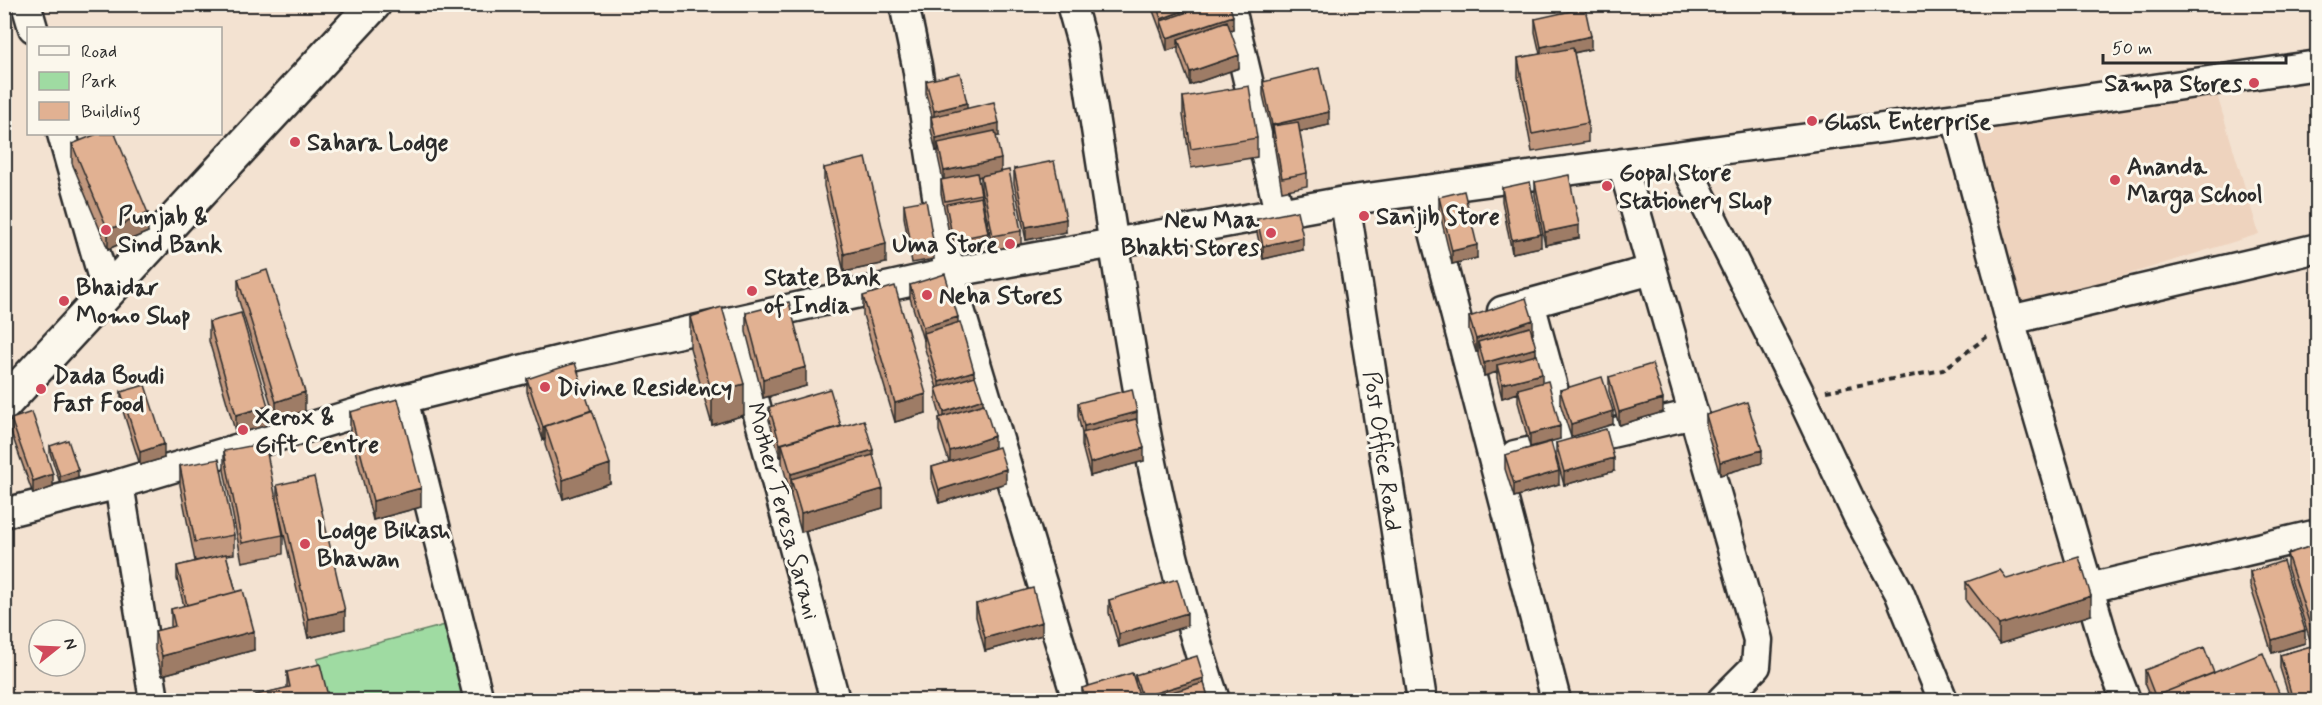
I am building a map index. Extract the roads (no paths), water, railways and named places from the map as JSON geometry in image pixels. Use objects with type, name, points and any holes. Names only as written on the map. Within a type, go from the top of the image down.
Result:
[{"type":"main road","points":[[4,404],[375,4]]},
{"type":"street","points":[[26,4],[33,27]]},
{"type":"street","points":[[904,4],[917,66],[949,273],[1077,700]]},
{"type":"street","points":[[1071,4],[1083,47],[1143,412],[1174,562],[1215,700]]},
{"type":"street","points":[[1230,4],[1279,212]]},
{"type":"street","points":[[4,513],[119,484],[403,399],[949,273],[1346,201],[1956,118],[2318,65]]},
{"type":"street","points":[[1956,118],[2010,320],[2108,654],[2126,700]]},
{"type":"street","points":[[62,135],[107,293]]},
{"type":"street","points":[[1681,156],[1801,396],[1859,519],[1899,592],[1943,700]]},
{"type":"street","points":[[1622,163],[1758,640],[1756,666],[1722,700]]},
{"type":"street","points":[[1423,190],[1556,700]]},
{"type":"street","name":"Post Office Road","points":[[1346,201],[1422,700]]},
{"type":"street","points":[[2010,320],[2318,248]]},
{"type":"street","points":[[1502,310],[1653,270]]},
{"type":"street","points":[[1530,303],[1568,443]]},
{"type":"street","name":"Mother Teresa Sarani","points":[[733,321],[835,700]]},
{"type":"street","points":[[403,399],[479,700]]},
{"type":"street","points":[[1492,460],[1694,414]]},
{"type":"street","points":[[119,484],[154,700]]},
{"type":"street","points":[[2089,588],[2318,534]]},
{"type":"place","name":"Sampa Stores","points":[[2254,83]]},
{"type":"place","name":"Ghosh Enterprise","points":[[1812,121]]},
{"type":"place","name":"Sahara Lodge","points":[[295,142]]},
{"type":"place","name":"Ananda Marga School","points":[[2115,180]]},
{"type":"place","name":"Gopal Store Stationery Shop","points":[[1607,186]]},
{"type":"place","name":"Sanjib Store","points":[[1364,216]]},
{"type":"place","name":"Punjab & Sind Bank","points":[[106,230]]},
{"type":"place","name":"New Maa Bhakti Stores","points":[[1271,233]]},
{"type":"place","name":"Uma Store","points":[[1010,244]]},
{"type":"place","name":"State Bank of India","points":[[752,291]]},
{"type":"place","name":"Neha Stores","points":[[927,295]]},
{"type":"place","name":"Bhaidar Momo Shop","points":[[64,301]]},
{"type":"place","name":"Divine Residency","points":[[545,387]]},
{"type":"place","name":"Dada Boudi Fast Food","points":[[41,389]]},
{"type":"place","name":"Xerox & Gift Centre","points":[[243,430]]},
{"type":"place","name":"Lodge Bikash Bhawan","points":[[305,544]]}]
